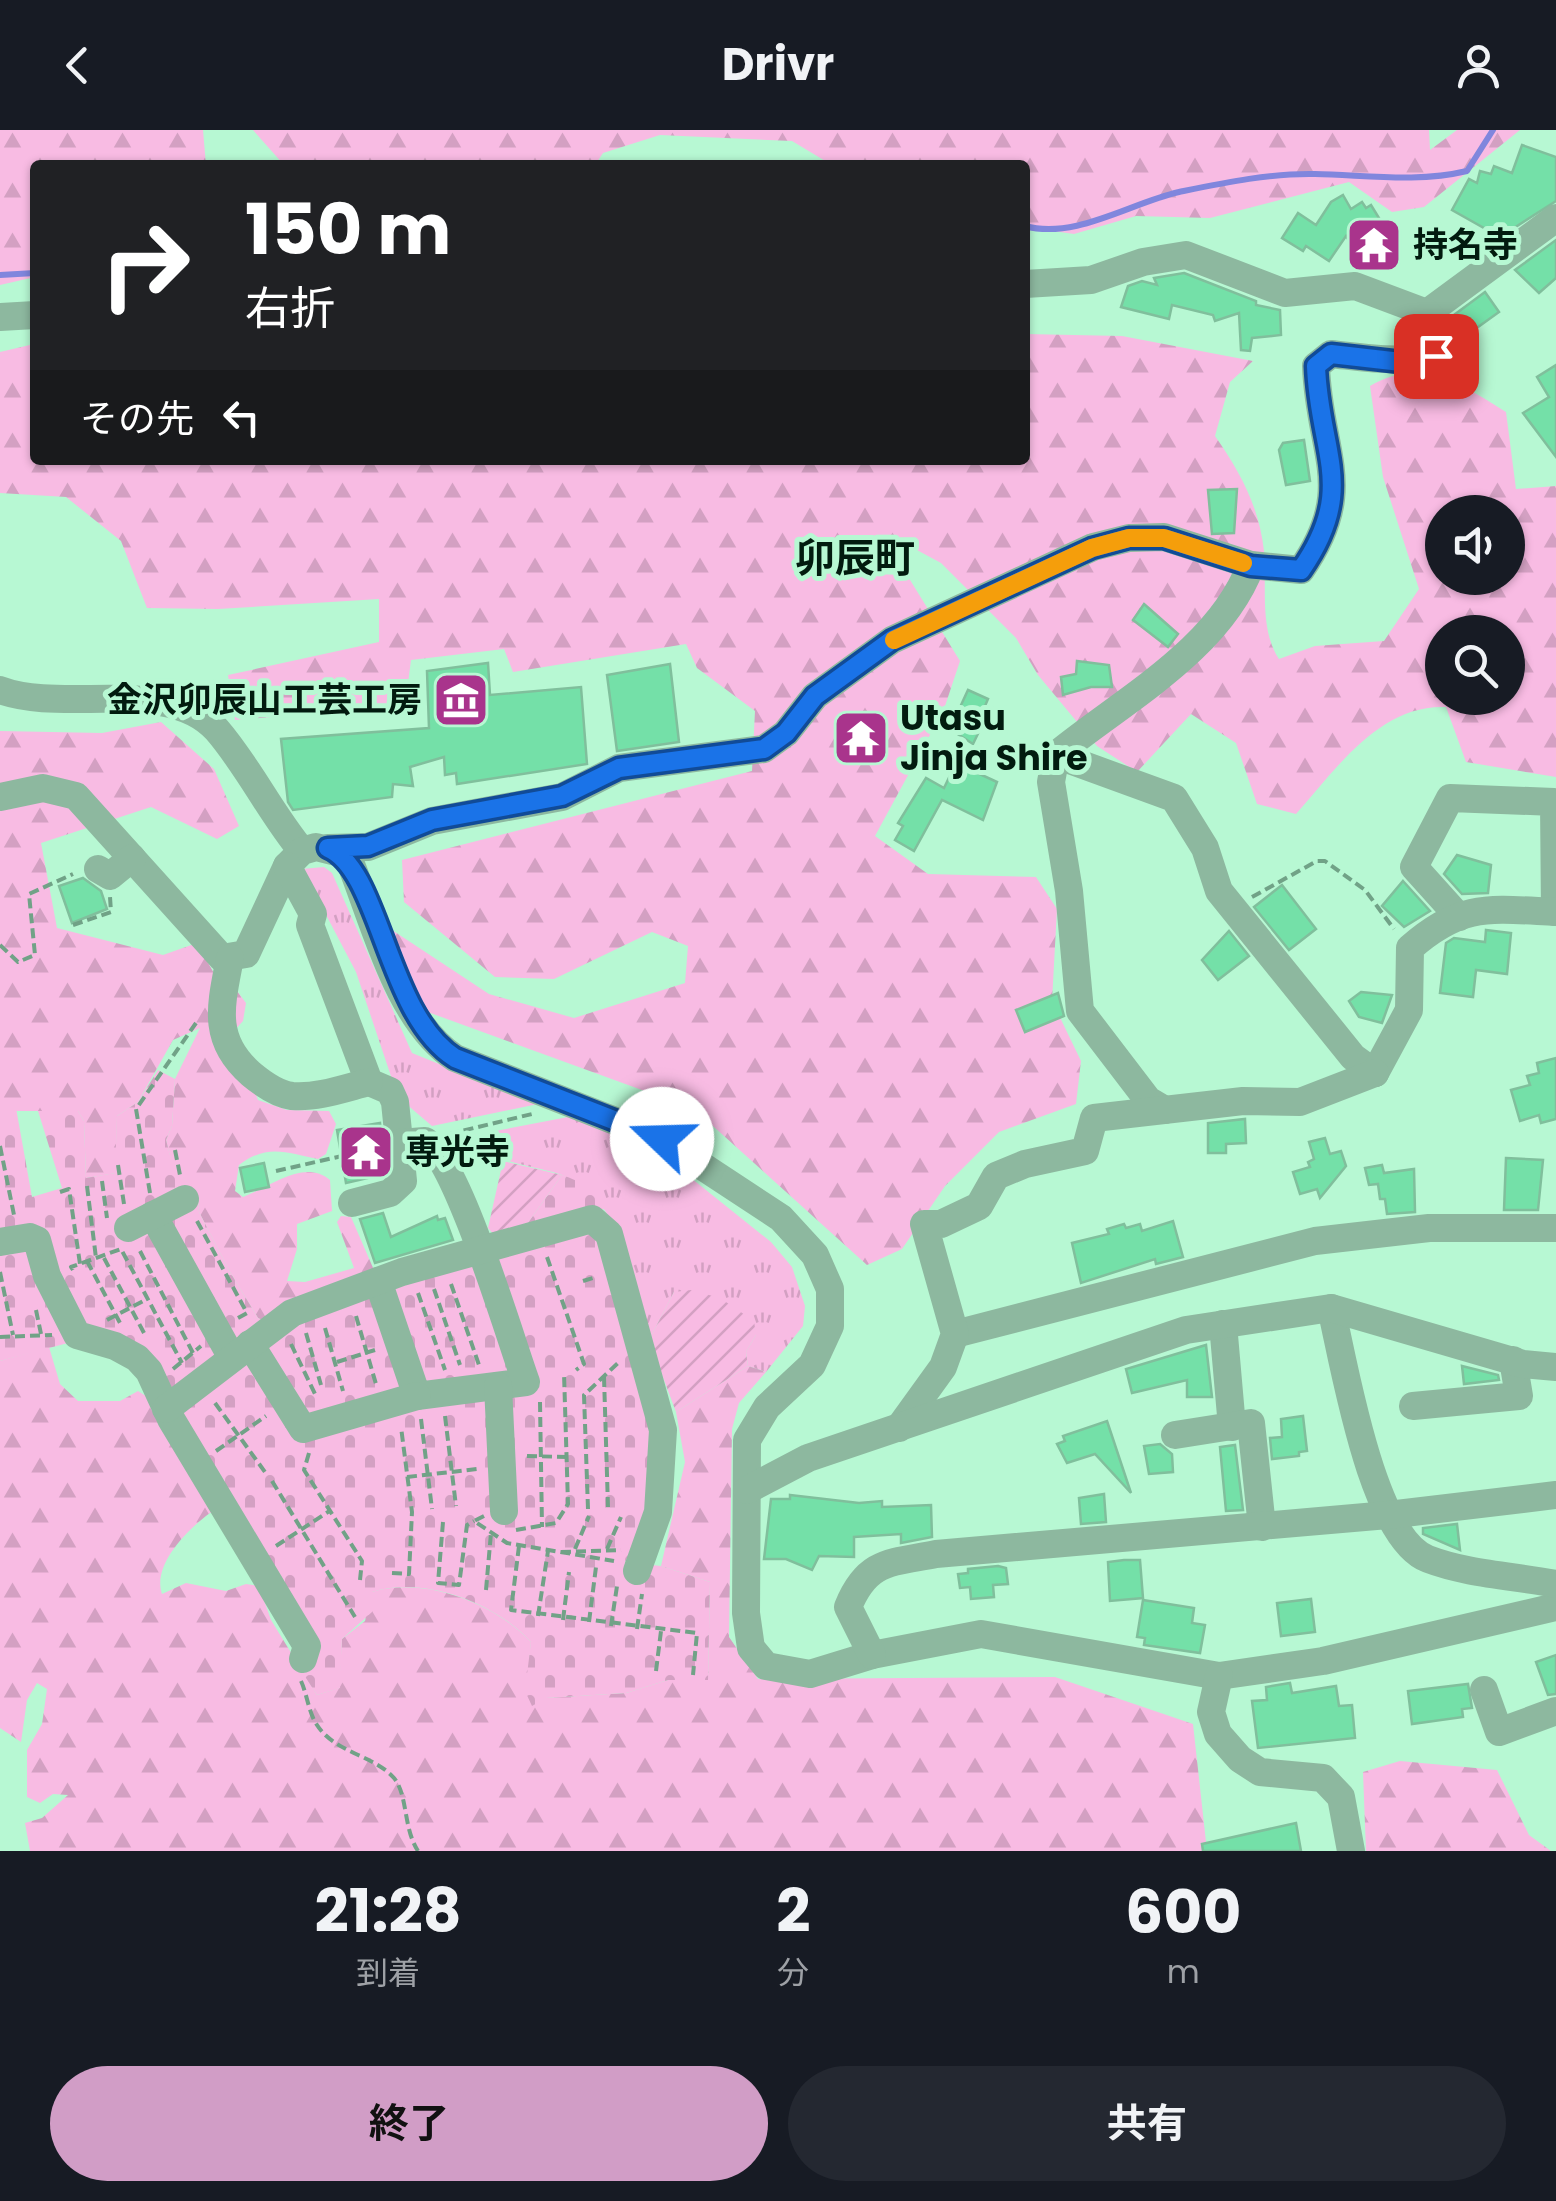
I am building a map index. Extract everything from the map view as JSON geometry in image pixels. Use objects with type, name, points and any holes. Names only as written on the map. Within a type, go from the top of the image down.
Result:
[{"type":"street","points":[[1428,313],[1556,218]]},
{"type":"street","points":[[306,855],[368,846],[432,820],[562,796],[619,768],[764,749],[786,733],[815,696],[892,640],[1092,548],[1129,538],[1164,538],[1251,566],[1301,570],[1321,542],[1335,501],[1316,366],[1331,354],[1401,362],[1436,356],[1457,344],[1428,313],[1355,286],[1285,294],[1186,255],[1142,262],[1091,280],[1030,284]]},
{"type":"street","points":[[0,317],[30,315]]},
{"type":"street","points":[[1165,1110],[1148,1100],[1080,1012],[1069,891],[1051,782],[1056,755],[1195,645],[1239,598],[1251,566]]},
{"type":"street","points":[[0,690],[44,698],[162,701],[183,708],[215,728],[306,855],[314,914],[310,925],[369,1082]]},
{"type":"street","points":[[1056,755],[1174,798],[1205,848],[1219,892],[1353,1056],[1374,1073]]},
{"type":"street","points":[[0,797],[43,788],[76,796],[210,950],[230,958],[246,954],[306,855]]},
{"type":"street","points":[[899,1428],[943,1366],[956,1334],[924,1224],[941,1224],[979,1206],[996,1176],[1025,1164],[1085,1152],[1094,1118],[1243,1101],[1300,1102],[1374,1073],[1409,1010],[1410,948],[1439,922],[1458,917],[1486,909],[1555,912],[1554,802],[1450,798],[1414,867],[1458,917]]},
{"type":"street","points":[[306,855],[350,862],[408,1006],[432,1044],[455,1058],[662,1139],[781,1218],[815,1255],[830,1289],[830,1326],[812,1365],[767,1407],[748,1440],[750,1648],[766,1666],[810,1674],[872,1655],[981,1634],[1219,1676],[1323,1661],[1556,1607]]},
{"type":"street","points":[[90,870],[110,876],[132,858]]},
{"type":"street","points":[[230,958],[222,1025],[227,1046],[233,1058],[264,1085],[287,1096],[305,1096],[369,1082],[390,1091],[403,1181],[399,1188],[352,1203]]},
{"type":"street","points":[[400,1143],[425,1141],[439,1154],[480,1250],[503,1383],[498,1522]]},
{"type":"street","points":[[185,1199],[141,1221],[215,1332],[241,1351],[286,1401],[327,1421],[412,1409],[503,1383]]},
{"type":"street","points":[[166,1409],[292,1313],[426,1265],[592,1219],[609,1234],[663,1430],[658,1512],[635,1568]]},
{"type":"street","points":[[956,1334],[1315,1241],[1429,1228],[1556,1228]]},
{"type":"street","points":[[10,1241],[36,1240],[46,1276],[77,1335],[117,1336],[153,1379],[166,1409],[306,1646],[303,1659]]},
{"type":"street","points":[[378,1281],[399,1342],[412,1409]]},
{"type":"street","points":[[746,1490],[808,1458],[1155,1338],[1223,1324],[1331,1308],[1513,1360],[1556,1367]]},
{"type":"street","points":[[1331,1308],[1374,1487],[1388,1515],[1424,1558],[1556,1584]]},
{"type":"street","points":[[1223,1324],[1232,1427]]},
{"type":"street","points":[[1413,1406],[1519,1396],[1513,1360]]},
{"type":"street","points":[[1175,1435],[1250,1423],[1262,1527]]},
{"type":"street","points":[[872,1655],[848,1607],[858,1582],[878,1565],[936,1554],[1262,1527],[1556,1495]]},
{"type":"street","points":[[1219,1676],[1211,1712],[1218,1734],[1240,1759],[1260,1772],[1324,1778],[1342,1797],[1351,1851]]},
{"type":"street","points":[[1484,1690],[1498,1732],[1555,1717]]},
{"type":"path","points":[[1233,909],[1280,880],[1326,861],[1365,890],[1410,948]]},
{"type":"path","points":[[0,945],[18,962],[30,960],[35,955],[35,945],[29,894],[90,870]]},
{"type":"path","points":[[73,926],[111,912]]},
{"type":"path","points":[[141,1221],[136,1109],[172,1054],[224,988]]},
{"type":"path","points":[[457,1131],[536,1113]]},
{"type":"path","points":[[0,1146],[10,1241]]},
{"type":"path","points":[[153,1379],[182,1363],[215,1332],[247,1313],[185,1199],[175,1150]]},
{"type":"path","points":[[276,1171],[342,1156]]},
{"type":"path","points":[[118,1166],[192,1353]]},
{"type":"path","points":[[87,1186],[96,1258]]},
{"type":"path","points":[[60,1192],[69,1189],[80,1264]]},
{"type":"path","points":[[539,1234],[584,1364],[576,1370]]},
{"type":"path","points":[[78,1281],[71,1267],[121,1250],[182,1363]]},
{"type":"path","points":[[103,1256],[148,1340]]},
{"type":"path","points":[[87,1261],[116,1315],[117,1336]]},
{"type":"path","points":[[426,1265],[460,1366]]},
{"type":"path","points":[[426,1265],[503,1383],[540,1382],[542,1526]]},
{"type":"path","points":[[426,1265],[450,1384]]},
{"type":"path","points":[[0,1272],[13,1335]]},
{"type":"path","points":[[117,1336],[100,1324],[147,1298]]},
{"type":"path","points":[[352,1303],[381,1398]]},
{"type":"path","points":[[321,1314],[334,1362],[327,1421],[310,1445],[304,1470],[362,1561],[360,1580]]},
{"type":"path","points":[[302,1320],[321,1385]]},
{"type":"path","points":[[0,1336],[77,1335]]},
{"type":"path","points":[[290,1342],[327,1421]]},
{"type":"path","points":[[334,1362],[399,1342]]},
{"type":"path","points":[[443,1522],[438,1583],[459,1585],[467,1525],[474,1521],[498,1522],[522,1532],[556,1523],[568,1504],[564,1373]]},
{"type":"path","points":[[588,1509],[584,1396],[604,1375],[608,1507]]},
{"type":"path","points":[[210,1396],[265,1472]]},
{"type":"path","points":[[198,1464],[286,1401]]},
{"type":"path","points":[[392,1573],[409,1574],[412,1512],[407,1477],[412,1409]]},
{"type":"path","points":[[412,1409],[432,1509]]},
{"type":"path","points":[[444,1411],[456,1506]]},
{"type":"path","points":[[407,1477],[541,1456],[567,1457]]},
{"type":"path","points":[[272,1480],[355,1617]]},
{"type":"path","points":[[256,1560],[330,1510]]},
{"type":"path","points":[[575,1549],[589,1516]]},
{"type":"path","points":[[607,1550],[621,1517]]},
{"type":"path","points":[[474,1521],[498,1522],[519,1546],[635,1568]]},
{"type":"path","points":[[486,1590],[498,1522]]},
{"type":"path","points":[[519,1546],[510,1610],[611,1626],[697,1633],[693,1676]]},
{"type":"path","points":[[557,1553],[607,1550],[635,1568]]},
{"type":"path","points":[[538,1616],[548,1551]]},
{"type":"path","points":[[588,1622],[596,1567]]},
{"type":"path","points":[[611,1626],[620,1572],[635,1568]]},
{"type":"path","points":[[635,1568],[636,1629]]},
{"type":"path","points":[[564,1620],[568,1572]]},
{"type":"path","points":[[656,1671],[662,1631]]},
{"type":"path","points":[[303,1659],[297,1672],[317,1726],[347,1752],[392,1775],[400,1788],[404,1826],[418,1851]]},
{"type":"green space","points":[[0,130],[203,130],[206,160],[30,160],[30,278],[0,285]]},
{"type":"green space","points":[[253,130],[1429,130],[1430,150],[1457,130],[1520,130],[1424,207],[1392,212],[1349,182],[1210,218],[1136,216],[1074,234],[1030,228],[1030,160],[824,160],[792,141],[660,135],[603,153],[598,160],[280,160]]},
{"type":"green space","points":[[1030,334],[1122,336],[1253,361],[1230,382],[1215,436],[1240,476],[1258,519],[1264,551],[1266,621],[1279,659],[1315,646],[1384,641],[1419,589],[1383,477],[1370,386],[1388,378],[1423,374],[1457,384],[1506,412],[1516,489],[1556,486],[1556,777],[1466,762],[1449,715],[1525,715],[1525,615],[1425,615],[1425,709],[1400,716],[1361,742],[1296,814],[1257,804],[1236,743],[1191,714],[1137,772],[1097,746],[1038,675],[1016,638],[941,563],[889,535],[833,554],[831,573],[907,575],[960,661],[944,709],[875,836],[928,874],[1036,877],[1057,909],[1052,1001],[1081,1061],[1076,1104],[999,1132],[945,1186],[902,1249],[867,1265],[694,1109],[414,1007],[389,928],[489,994],[574,1018],[685,983],[688,946],[652,932],[554,979],[495,977],[404,902],[402,860],[752,771],[755,711],[697,668],[686,644],[513,672],[504,649],[411,660],[405,706],[235,720],[228,675],[379,642],[379,599],[218,609],[147,608],[121,541],[66,497],[0,493],[0,352],[30,345],[30,465],[1030,465]]},
{"type":"green space","points":[[161,722],[214,769],[239,826],[217,839],[151,807],[41,843],[57,928],[163,955],[197,943],[219,982],[231,983],[246,1003],[243,1021],[232,1033],[258,1100],[287,1110],[329,1111],[336,1124],[326,1154],[318,1159],[278,1151],[249,1158],[239,1165],[235,1191],[243,1197],[298,1173],[320,1174],[330,1180],[332,1211],[297,1224],[297,1249],[287,1281],[305,1282],[354,1268],[337,1222],[341,1216],[351,1217],[377,1277],[266,1322],[258,1318],[230,1272],[199,1212],[198,1199],[171,1160],[166,1140],[172,1126],[175,1079],[200,1028],[173,1040],[138,1102],[117,1116],[116,1173],[86,1178],[84,1121],[78,1111],[0,1111],[0,731],[102,733]]},
{"type":"green space","points":[[324,867],[332,873],[412,1053],[538,1104],[432,1126],[398,1097],[356,972],[302,869]]},
{"type":"green space","points":[[158,1070],[175,1079],[172,1126],[166,1140],[171,1159],[198,1199],[199,1212],[230,1272],[258,1318],[266,1322],[520,1234],[562,1175],[596,1197],[604,1209],[595,1212],[651,1395],[652,1511],[625,1562],[661,1566],[710,1582],[708,1680],[668,1680],[626,1693],[546,1698],[532,1706],[525,1691],[531,1642],[499,1615],[479,1605],[458,1596],[413,1587],[372,1592],[372,1612],[342,1639],[340,1688],[317,1695],[295,1661],[301,1648],[228,1506],[210,1513],[164,1392],[83,1339],[0,1361],[0,1111],[16,1108],[32,1197],[62,1188],[38,1111],[78,1111],[84,1121],[86,1178],[115,1173],[117,1116],[138,1102]]},
{"type":"green space","points":[[568,1117],[656,1150],[771,1242],[792,1267],[805,1306],[803,1326],[766,1372],[748,1366],[746,1352],[756,1335],[674,1292],[649,1340],[621,1241],[595,1198],[577,1182],[498,1157],[469,1136]]},
{"type":"green space","points":[[503,1161],[562,1175],[520,1234],[496,1237],[488,1228]]},
{"type":"green space","points":[[691,1290],[720,1298],[754,1321],[756,1335],[746,1352],[748,1366],[676,1412],[649,1340],[674,1292]]},
{"type":"green space","points":[[49,1347],[60,1384],[78,1401],[120,1401],[138,1391],[158,1404],[208,1500],[210,1513],[182,1538],[167,1560],[160,1583],[162,1594],[186,1583],[226,1591],[246,1584],[259,1586],[271,1620],[317,1695],[339,1688],[342,1639],[365,1621],[372,1592],[392,1588],[457,1596],[498,1615],[531,1642],[529,1664],[546,1698],[626,1693],[668,1680],[708,1679],[710,1582],[661,1566],[685,1462],[676,1412],[748,1366],[766,1372],[739,1403],[732,1429],[729,1637],[758,1679],[1055,1677],[1193,1724],[1207,1851],[30,1851],[25,1823],[42,1818],[68,1795],[53,1794],[40,1803],[27,1797],[27,1750],[42,1724],[47,1689],[37,1683],[27,1700],[21,1742],[0,1728],[0,1361]]},
{"type":"green space","points":[[1400,1761],[1497,1770],[1529,1835],[1551,1851],[1366,1851],[1363,1772]]},
{"type":"building","points":[[1522,145],[1556,157],[1556,201],[1500,237],[1452,210],[1469,179],[1477,183],[1480,171],[1491,174],[1494,166],[1512,173]]},
{"type":"building","points":[[1343,195],[1351,209],[1362,202],[1366,208],[1371,205],[1393,241],[1387,245],[1391,250],[1364,263],[1346,236],[1329,261],[1306,246],[1303,251],[1282,238],[1298,213],[1316,225],[1331,202]]},
{"type":"building","points":[[1556,240],[1556,278],[1539,293],[1515,270]]},
{"type":"building","points":[[1184,273],[1256,301],[1256,305],[1280,310],[1281,335],[1252,338],[1250,351],[1241,350],[1239,313],[1215,321],[1213,315],[1172,305],[1169,319],[1121,307],[1128,286],[1142,281],[1157,285],[1154,278]]},
{"type":"building","points":[[1485,292],[1499,312],[1471,332],[1454,315]]},
{"type":"building","points":[[1556,365],[1556,457],[1523,413],[1549,397],[1537,377]]},
{"type":"building","points":[[1304,440],[1310,481],[1286,485],[1279,450],[1283,443]]},
{"type":"building","points":[[1237,489],[1234,533],[1212,534],[1208,490]]},
{"type":"building","points":[[1144,604],[1178,634],[1168,647],[1133,620]]},
{"type":"building","points":[[1077,661],[1109,665],[1112,687],[1091,687],[1063,695],[1061,677],[1076,674]]},
{"type":"building","points":[[488,663],[490,695],[581,687],[587,764],[457,784],[456,773],[445,775],[444,757],[410,767],[413,786],[393,784],[392,797],[293,810],[288,802],[281,739],[429,728],[427,671]]},
{"type":"building","points":[[670,664],[679,742],[617,751],[607,675]]},
{"type":"building","points":[[968,690],[988,699],[982,713],[987,715],[973,744],[950,729]]},
{"type":"building","points":[[956,763],[997,782],[983,820],[942,800],[914,851],[895,840],[903,826],[898,823],[926,778],[944,788]]},
{"type":"building","points":[[1457,855],[1491,865],[1488,893],[1462,894],[1444,874]]},
{"type":"building","points":[[83,878],[101,891],[107,909],[72,923],[59,886]]},
{"type":"building","points":[[1403,881],[1430,911],[1404,927],[1382,906]]},
{"type":"building","points":[[1282,885],[1316,929],[1289,950],[1254,907]]},
{"type":"building","points":[[1486,930],[1511,933],[1507,974],[1476,970],[1473,997],[1440,993],[1446,943],[1454,938],[1485,942]]},
{"type":"building","points":[[1229,931],[1249,956],[1218,980],[1202,960]]},
{"type":"building","points":[[1361,992],[1392,995],[1382,1023],[1359,1017],[1349,1001]]},
{"type":"building","points":[[1058,993],[1064,1016],[1025,1032],[1016,1010]]},
{"type":"building","points":[[1556,1058],[1556,1119],[1541,1123],[1539,1115],[1520,1121],[1511,1090],[1530,1085],[1527,1076],[1539,1073],[1537,1063]]},
{"type":"building","points":[[1245,1119],[1246,1143],[1226,1144],[1226,1153],[1208,1153],[1208,1123]]},
{"type":"building","name":"専光寺","points":[[380,1123],[385,1174],[346,1183],[337,1130]]},
{"type":"building","points":[[1325,1138],[1330,1154],[1341,1151],[1346,1166],[1320,1198],[1317,1189],[1300,1194],[1293,1172],[1310,1167],[1308,1162],[1314,1159],[1309,1142]]},
{"type":"building","points":[[1506,1158],[1543,1160],[1538,1210],[1504,1210]]},
{"type":"building","points":[[264,1163],[269,1187],[245,1192],[240,1168]]},
{"type":"building","points":[[1382,1165],[1384,1173],[1414,1169],[1415,1212],[1387,1214],[1378,1184],[1369,1185],[1365,1168]]},
{"type":"building","points":[[383,1213],[391,1237],[437,1216],[438,1220],[445,1218],[453,1240],[375,1263],[360,1219]]},
{"type":"building","points":[[1173,1221],[1183,1257],[1156,1264],[1155,1259],[1081,1283],[1072,1243],[1109,1234],[1107,1229],[1124,1224],[1126,1228],[1140,1224],[1142,1231]]},
{"type":"building","points":[[1206,1345],[1212,1397],[1187,1397],[1187,1380],[1132,1393],[1126,1369]]},
{"type":"building","points":[[1462,1366],[1498,1375],[1499,1380],[1464,1384]]},
{"type":"building","points":[[1303,1416],[1307,1451],[1299,1452],[1299,1456],[1272,1459],[1270,1438],[1282,1437],[1281,1419]]},
{"type":"building","points":[[1107,1421],[1131,1493],[1095,1454],[1067,1463],[1057,1444],[1065,1441],[1063,1436]]},
{"type":"building","points":[[1160,1444],[1172,1454],[1173,1472],[1149,1474],[1144,1446]]},
{"type":"building","points":[[1235,1445],[1243,1510],[1226,1511],[1220,1447]]},
{"type":"building","points":[[1104,1494],[1106,1522],[1081,1524],[1079,1498]]},
{"type":"building","points":[[790,1495],[859,1503],[882,1501],[882,1507],[931,1505],[932,1537],[901,1543],[901,1534],[854,1537],[854,1557],[819,1556],[812,1570],[786,1559],[764,1559],[771,1499],[790,1499]]},
{"type":"building","points":[[1457,1524],[1460,1550],[1423,1534],[1423,1528]]},
{"type":"building","points":[[1140,1560],[1143,1598],[1110,1601],[1108,1562]]},
{"type":"building","points":[[1006,1568],[1008,1584],[993,1585],[994,1597],[971,1599],[970,1587],[960,1588],[958,1574]]},
{"type":"building","points":[[1311,1599],[1315,1632],[1281,1636],[1277,1603]]},
{"type":"building","points":[[1143,1600],[1194,1608],[1192,1623],[1205,1625],[1200,1653],[1144,1645],[1145,1638],[1137,1637]]},
{"type":"building","points":[[1556,1655],[1556,1694],[1548,1695],[1536,1662]]},
{"type":"building","points":[[1290,1683],[1292,1693],[1336,1686],[1339,1706],[1352,1705],[1355,1738],[1258,1748],[1252,1701],[1267,1700],[1266,1687]]},
{"type":"building","points":[[1468,1684],[1472,1708],[1462,1709],[1463,1717],[1412,1724],[1408,1691]]},
{"type":"building","points":[[1296,1823],[1301,1851],[1203,1851],[1202,1844]]},
{"type":"waterway","points":[[1030,227],[1083,224],[1179,192],[1264,177],[1448,175],[1467,171],[1493,130]]},
{"type":"waterway","points":[[0,275],[30,273]]},
{"type":"slow traffic","points":[[894,640],[1092,548],[1129,538],[1164,538],[1243,563]]},
{"type":"place","name":"持名寺","points":[[1374,245]]},
{"type":"place","name":"金沢卯辰山工芸工房","points":[[461,700]]},
{"type":"place","name":"Utasu Jinja Shire","points":[[861,738]]},
{"type":"place","name":"専光寺","points":[[366,1152]]},
{"type":"district","name":"卯辰町","points":[[855,558]]},
{"type":"route","points":[[662,1139],[455,1058],[432,1044],[408,1006],[350,862],[328,848],[368,846],[432,820],[562,796],[619,768],[764,749],[786,733],[815,696],[841,681],[892,640],[1092,548],[1129,538],[1164,538],[1251,566],[1301,570],[1321,542],[1335,501],[1316,366],[1331,354],[1401,362],[1436,356]]}]
